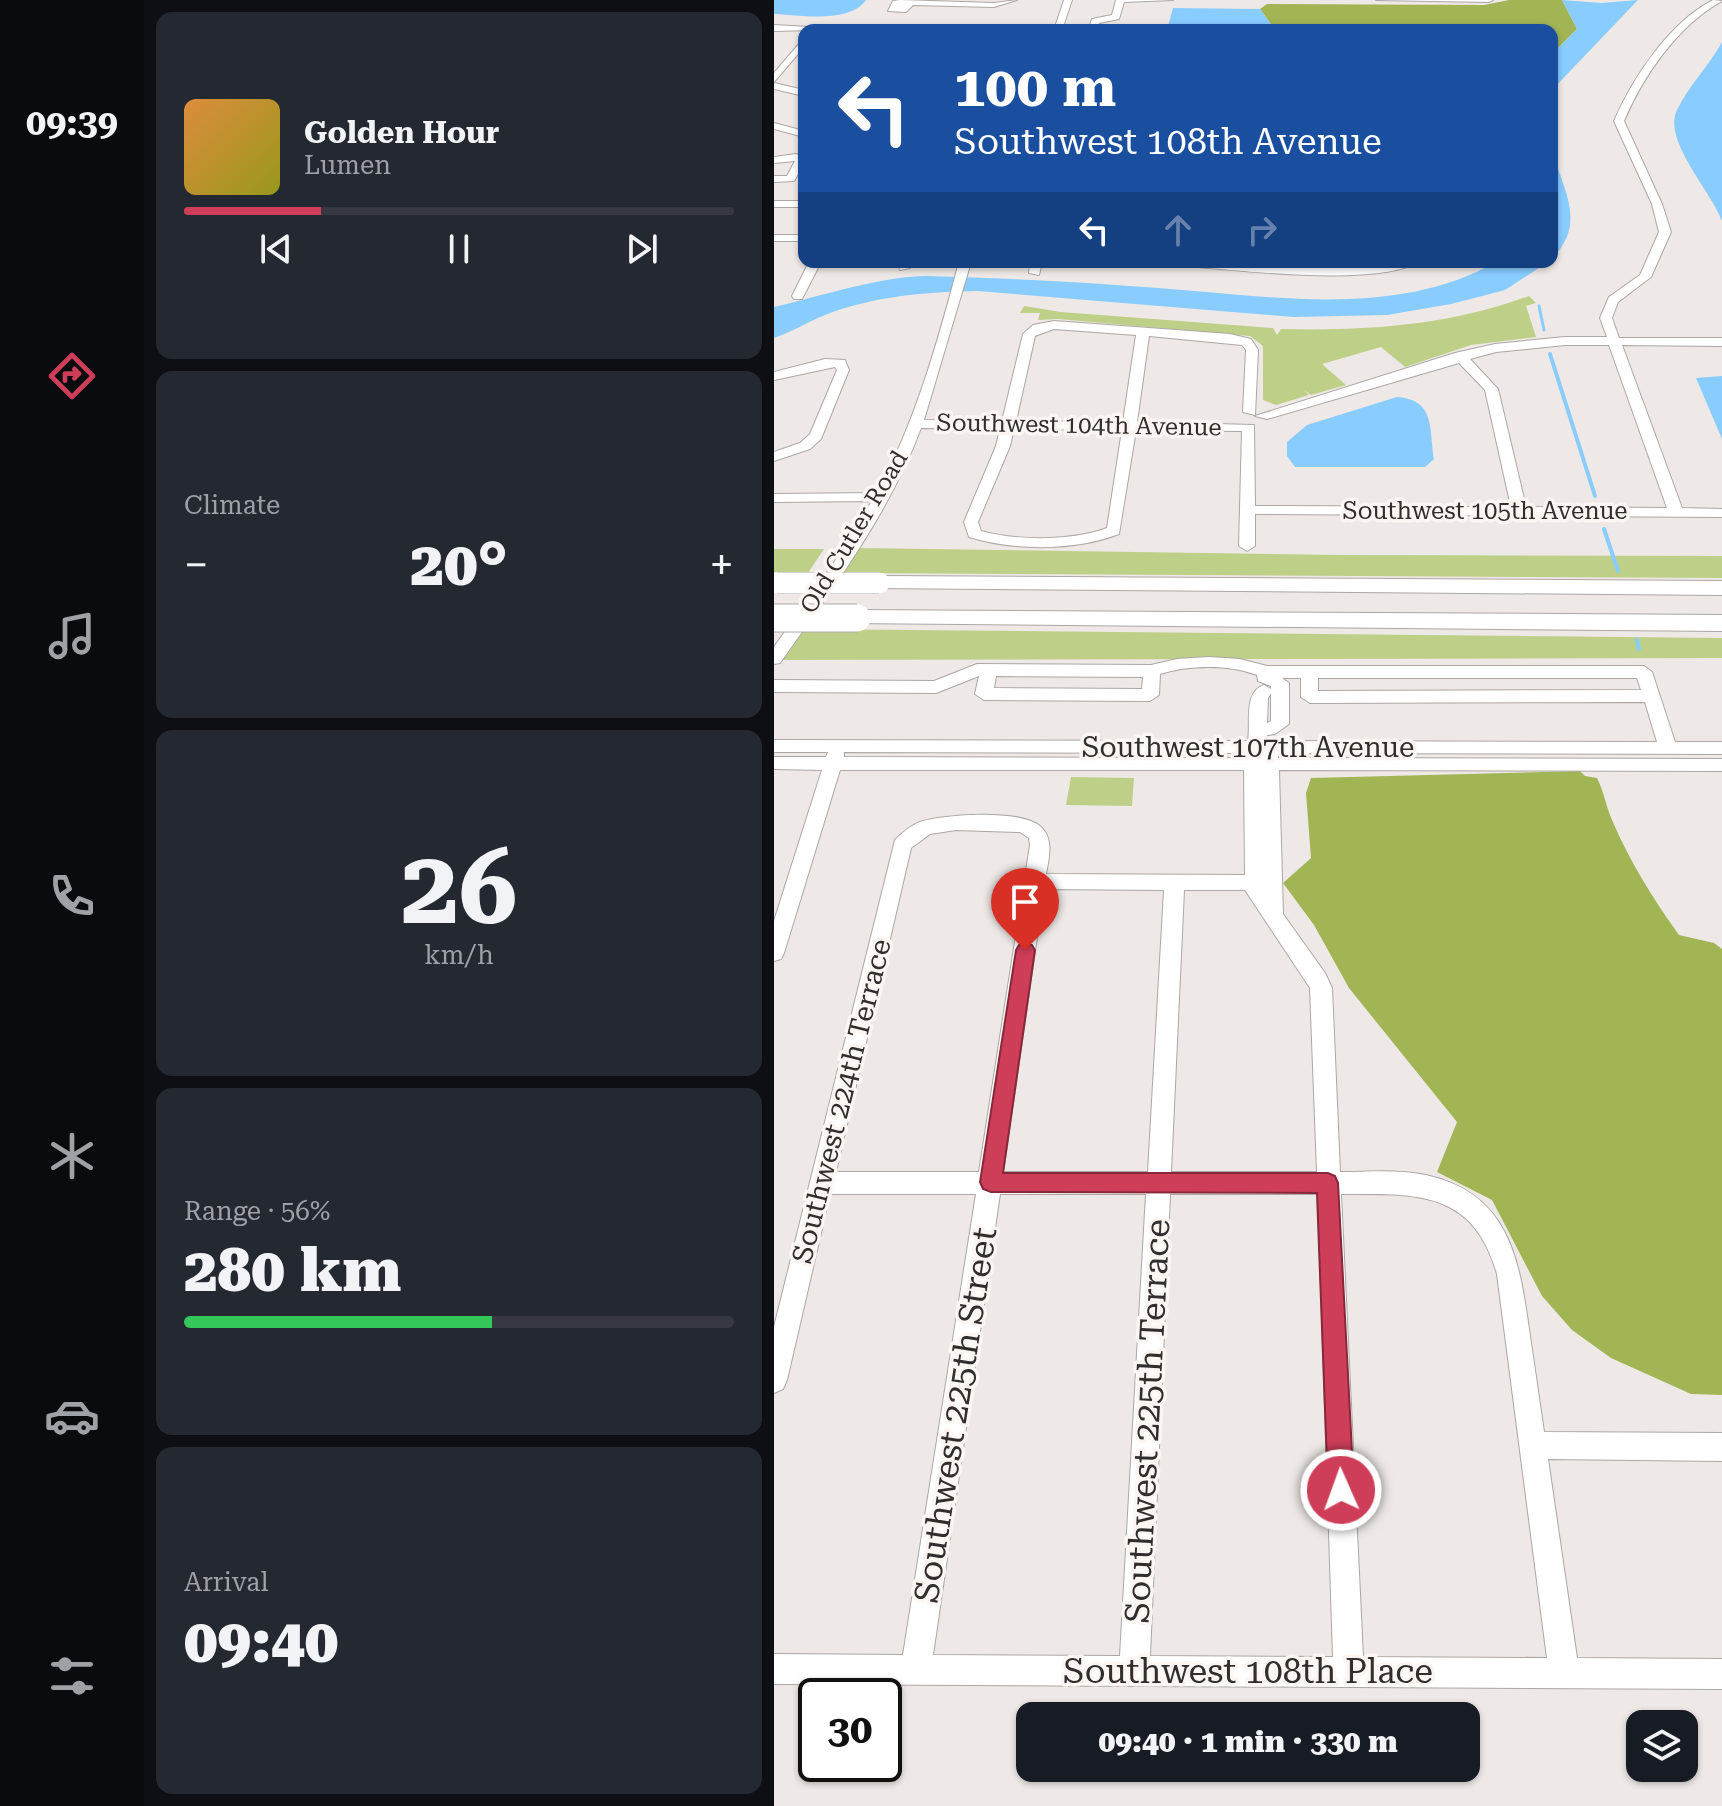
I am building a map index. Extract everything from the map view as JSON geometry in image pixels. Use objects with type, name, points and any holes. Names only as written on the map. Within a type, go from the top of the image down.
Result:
[{"type":"highway","points":[[775,583],[1722,588]]},
{"type":"highway","points":[[774,618],[1722,623]]},
{"type":"street","points":[[1060,24],[1068,0]]},
{"type":"street","points":[[1072,24],[1079,0]]},
{"type":"street","points":[[1094,24],[1095,21],[1116,17],[1123,0],[1169,0]]},
{"type":"street","points":[[1380,0],[1489,0]]},
{"type":"street","points":[[910,1],[955,4],[954,11],[966,10],[970,4],[1010,2],[1022,12],[1019,24]]},
{"type":"street","points":[[1676,512],[1606,318],[1609,304],[1645,277],[1665,232],[1657,204],[1620,126],[1620,117],[1632,89],[1691,20],[1717,2]]},
{"type":"street","points":[[774,28],[798,29]]},
{"type":"street","points":[[798,50],[775,86],[798,92]]},
{"type":"street","points":[[776,129],[798,133]]},
{"type":"street","points":[[774,160],[786,157],[798,159]]},
{"type":"street","points":[[774,179],[790,179],[798,165]]},
{"type":"street","points":[[776,207],[798,205]]},
{"type":"street","points":[[774,238],[798,238]]},
{"type":"street","points":[[798,296],[812,268]]},
{"type":"street","name":"Old Cutler Road","points":[[774,659],[878,503],[918,419],[963,268]]},
{"type":"street","points":[[1269,268],[1326,272],[1374,268]]},
{"type":"street","points":[[1143,332],[1114,531],[1086,539],[992,540],[971,532],[971,522],[992,477],[1010,419],[1029,334],[1040,327],[1143,332],[1245,341],[1252,350],[1247,546]]},
{"type":"street","name":"Southwest 104th Avenue","points":[[918,419],[1248,420],[1495,348],[1540,342],[1722,342]]},
{"type":"street","points":[[1460,356],[1491,389],[1519,511]]},
{"type":"street","points":[[774,376],[830,362],[840,363],[843,370],[816,436],[805,446],[774,457]]},
{"type":"street","points":[[774,498],[818,503],[878,503]]},
{"type":"street","points":[[774,508],[818,503]]},
{"type":"street","name":"Southwest 105th Avenue","points":[[1248,510],[1722,513]]},
{"type":"street","points":[[774,686],[936,687],[970,671],[1152,671],[1179,664],[1247,665],[1264,680],[1269,698],[1253,838],[1259,873]]},
{"type":"street","points":[[989,670],[984,694],[1150,695],[1152,671]]},
{"type":"street","points":[[1466,671],[1471,697]]},
{"type":"street","points":[[1264,680],[1309,672],[1644,672],[1668,748]]},
{"type":"street","points":[[1309,672],[1310,697],[1652,696]]},
{"type":"street","name":"Southwest 107th Avenue","points":[[774,746],[835,755]]},
{"type":"street","name":"Southwest 107th Avenue","points":[[774,763],[835,755],[1722,748]]},
{"type":"street","points":[[1261,752],[1256,892],[1318,979],[1321,988],[1349,1672]]},
{"type":"street","name":"Southwest 107th Avenue","points":[[1261,752],[1722,765]]},
{"type":"street","points":[[774,953],[835,755]]},
{"type":"street","name":"Southwest 224th Terrace","points":[[774,1380],[902,845],[918,829],[932,825],[1020,825],[1035,831]]},
{"type":"street","name":"Southwest 225th Street","points":[[916,1669],[1041,847],[1035,831]]},
{"type":"street","points":[[1211,882],[1229,877],[1240,869],[1253,838]]},
{"type":"street","points":[[1035,881],[1211,882],[1259,873]]},
{"type":"street","name":"Southwest 225th Terrace","points":[[1134,1671],[1174,883]]},
{"type":"street","points":[[821,1183],[1405,1183],[1433,1187],[1458,1196],[1486,1219],[1499,1242],[1509,1274],[1564,1671]]},
{"type":"street","points":[[1533,1445],[1722,1447]]},
{"type":"street","name":"Southwest 108th Place","points":[[774,1669],[1722,1674]]},
{"type":"green space","points":[[1509,0],[1562,0],[1577,29],[1558,48],[1558,24],[1271,24],[1260,9],[1267,4],[1484,5]]},
{"type":"green space","points":[[1529,296],[1536,303],[1526,306],[1536,337],[1471,345],[1405,367],[1381,347],[1322,364],[1346,385],[1311,395],[1303,389],[1309,395],[1276,405],[1263,400],[1263,346],[1250,336],[1058,319],[1038,320],[1040,313],[1020,313],[1024,306],[1061,312],[1273,328],[1277,335],[1281,329],[1344,329],[1437,320]]},
{"type":"green space","points":[[859,548],[1341,555],[1722,556],[1722,578],[842,573]]},
{"type":"green space","points":[[774,549],[824,549],[808,573],[774,572]]},
{"type":"green space","points":[[803,629],[1722,638],[1722,658],[781,660]]},
{"type":"green space","points":[[1580,771],[1585,776],[1597,778],[1626,850],[1679,935],[1714,943],[1722,949],[1722,1395],[1691,1394],[1611,1358],[1572,1330],[1542,1296],[1492,1200],[1437,1172],[1457,1122],[1349,988],[1314,925],[1283,883],[1311,858],[1306,793],[1311,778]]},
{"type":"green space","points":[[1071,777],[1134,778],[1132,806],[1066,805]]},
{"type":"water","points":[[774,0],[866,0],[848,12],[810,16],[774,14]]},
{"type":"water","points":[[1562,0],[1601,3],[1638,0],[1558,84],[1558,48],[1577,29]]},
{"type":"water","points":[[1173,8],[1260,9],[1271,24],[1169,24]]},
{"type":"water","points":[[1722,42],[1722,221],[1682,151],[1674,122],[1682,101]]},
{"type":"water","points":[[1558,169],[1570,207],[1568,233],[1558,251]]},
{"type":"water","points":[[1483,268],[1539,268],[1505,290],[1451,304],[1387,315],[1294,317],[977,291],[919,294],[862,303],[825,315],[774,338],[774,307],[872,283],[911,277],[1043,280],[1331,299],[1416,291],[1457,280]]},
{"type":"water","points":[[1722,376],[1722,439],[1696,378]]},
{"type":"water","points":[[1397,397],[1418,403],[1428,417],[1434,459],[1425,467],[1295,467],[1287,456],[1287,442],[1307,425]]},
{"type":"waterway","points":[[1539,306],[1544,330]]},
{"type":"waterway","points":[[1550,354],[1595,496]]},
{"type":"waterway","points":[[1604,529],[1618,571]]},
{"type":"waterway","points":[[1637,640],[1639,649]]},
{"type":"route","points":[[1025,950],[991,1182],[1328,1183],[1341,1490]]}]
